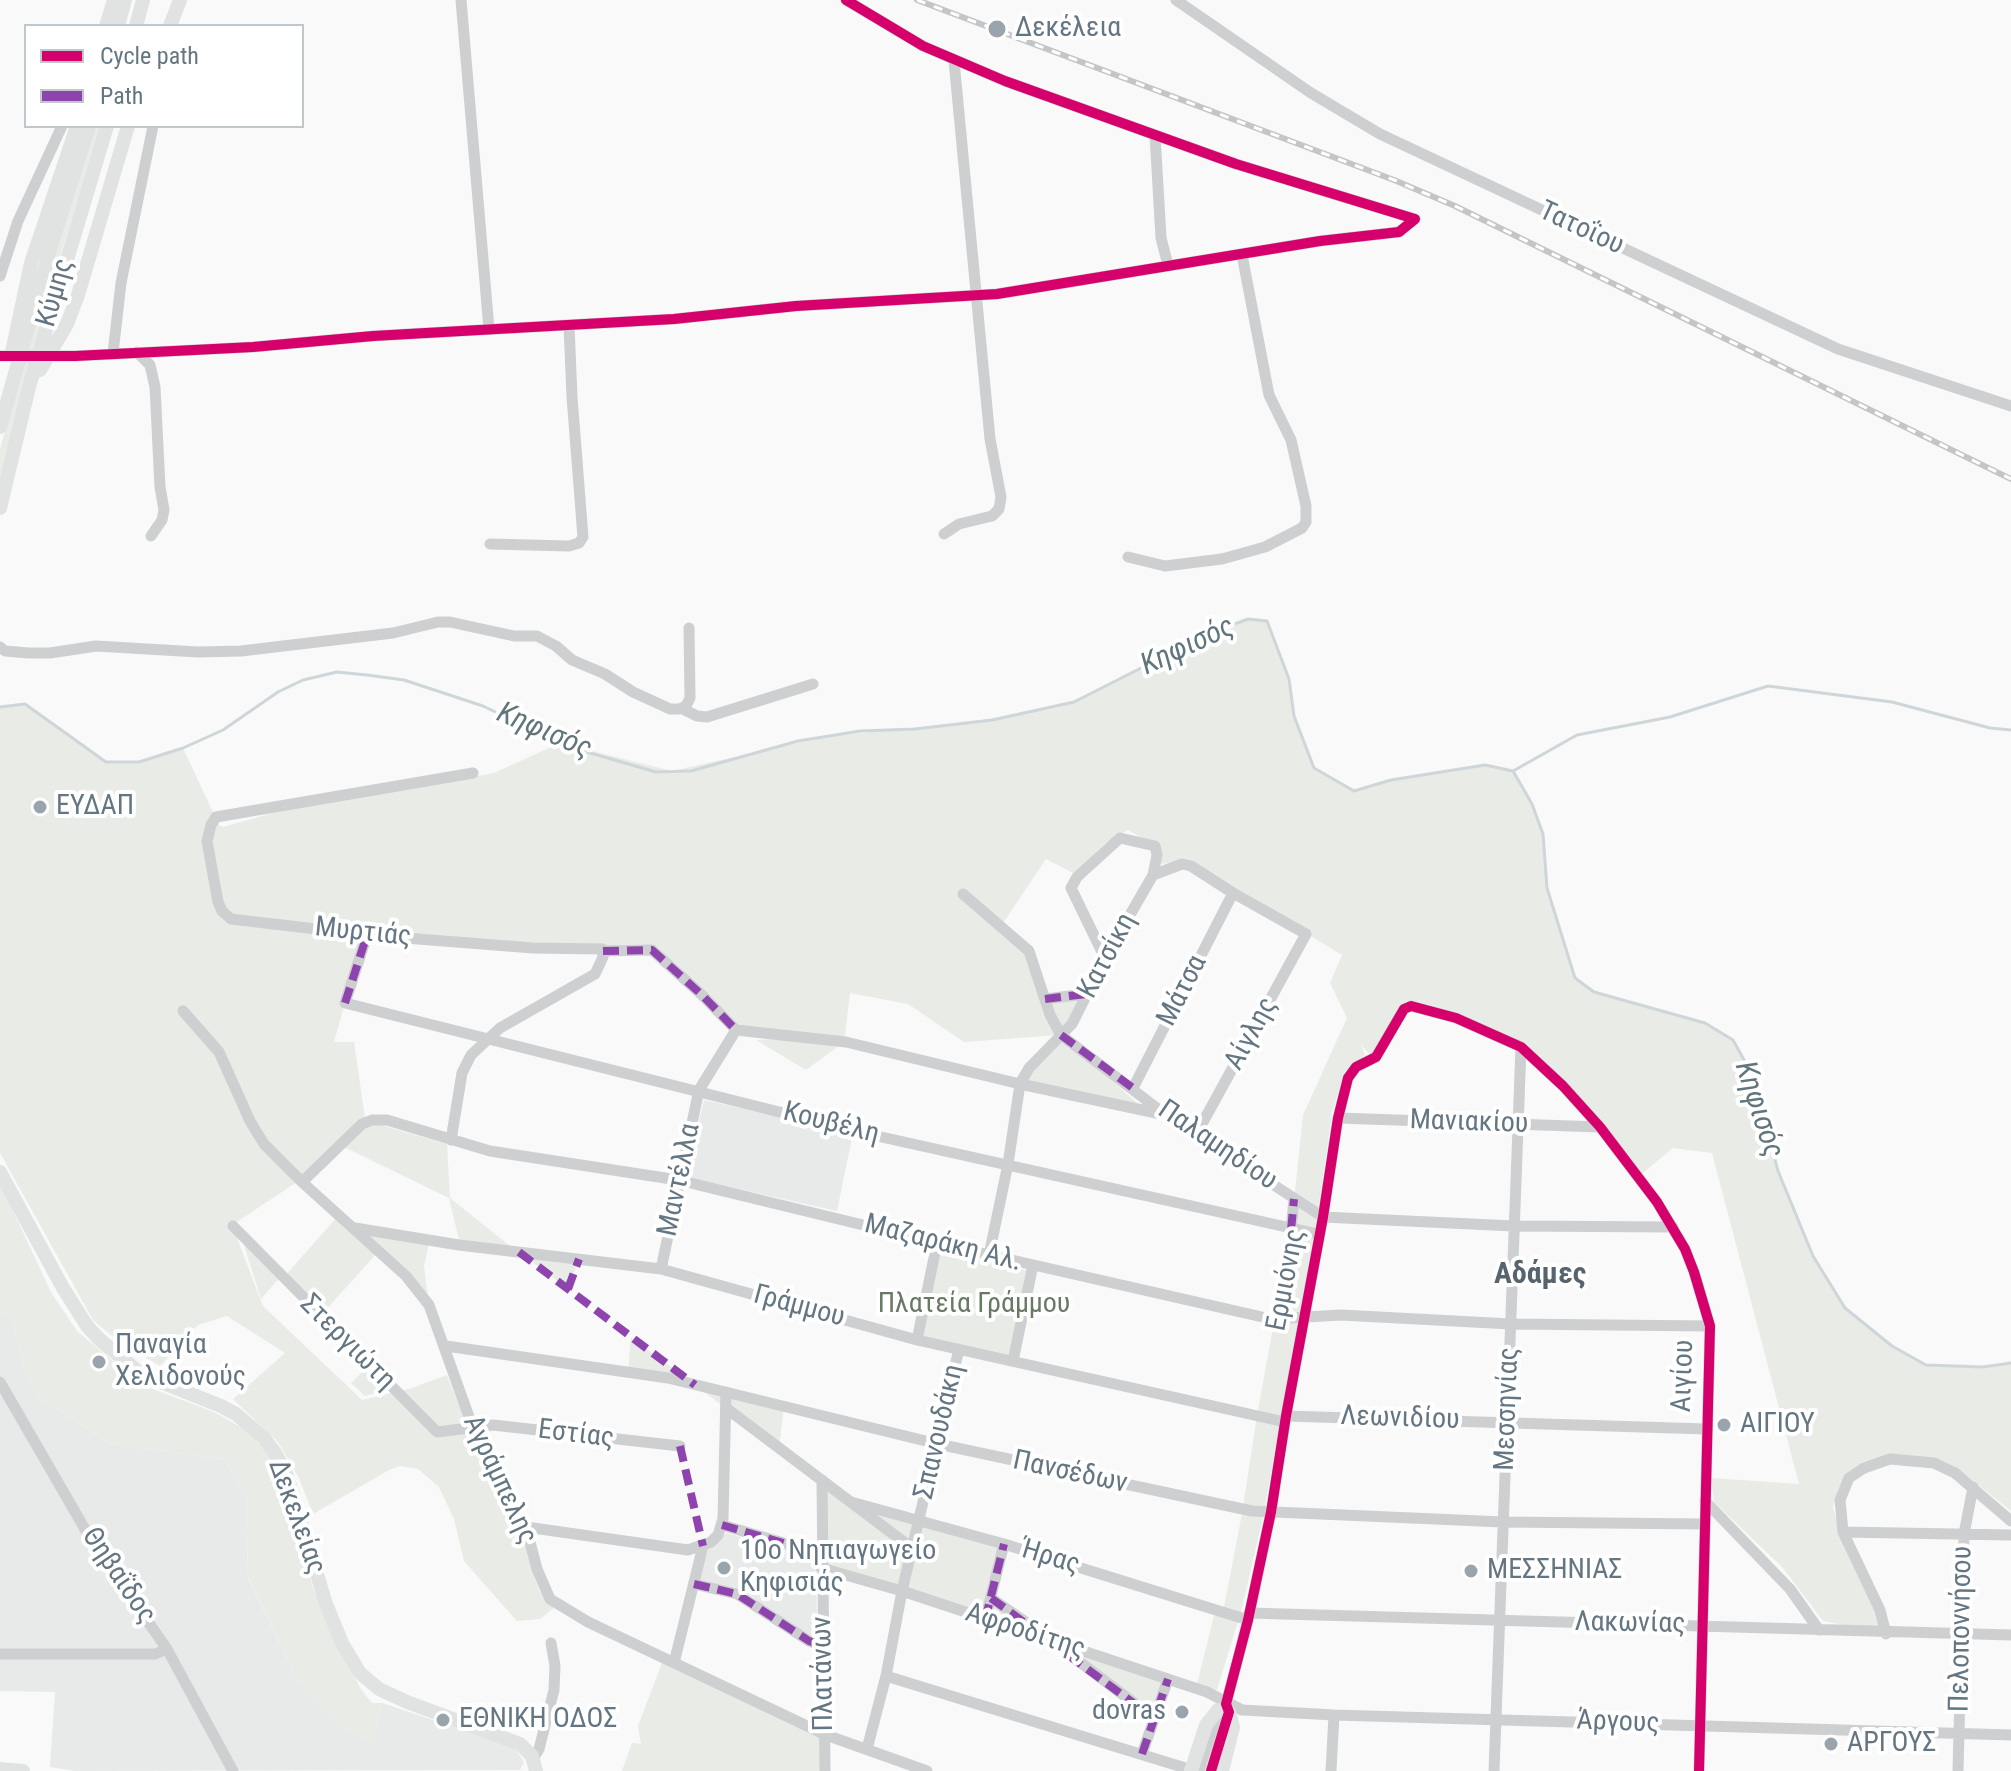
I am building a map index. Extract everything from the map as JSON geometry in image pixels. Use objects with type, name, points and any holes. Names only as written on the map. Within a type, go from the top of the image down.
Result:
[{"type":"main road","points":[[107,24],[114,0]]},
{"type":"main road","points":[[119,24],[125,0]]},
{"type":"main road","points":[[137,24],[143,0]]},
{"type":"main road","points":[[172,23],[180,0]]},
{"type":"main road","points":[[12,385],[10,363],[24,292],[42,227],[76,128]]},
{"type":"main road","name":"Κύμης","points":[[0,427],[88,128]]},
{"type":"main road","name":"Κύμης","points":[[0,508],[29,387],[106,128]]},
{"type":"main road","points":[[29,387],[67,324],[127,128]]},
{"type":"main road","name":"Δεκελείας","points":[[0,1172],[57,1278],[87,1326],[99,1339],[141,1374],[236,1414],[257,1431],[275,1453],[292,1492],[326,1604],[342,1643],[360,1673],[379,1689],[407,1702],[520,1744],[528,1750],[534,1765]]},
{"type":"main road","points":[[1191,1771],[1206,1725],[1225,1707],[1233,1727],[1222,1771]]},
{"type":"main road","points":[[0,1769],[23,1771]]},
{"type":"street","points":[[461,0],[489,329]]},
{"type":"street","points":[[1,356],[75,356],[253,347],[997,294],[1320,241],[1399,232],[1415,219],[1236,164],[954,61],[846,0]]},
{"type":"street","name":"Τατοΐου","points":[[1176,0],[1311,93],[1380,134],[1838,349],[2011,406]]},
{"type":"street","points":[[944,534],[959,524],[992,516],[999,509],[1001,497],[990,439],[954,61]]},
{"type":"street","points":[[0,276],[18,221],[61,128]]},
{"type":"street","points":[[113,353],[121,283],[153,128]]},
{"type":"street","points":[[1155,135],[1161,238],[1168,265]]},
{"type":"street","points":[[1128,557],[1165,566],[1222,559],[1276,542],[1302,528],[1306,522],[1306,506],[1291,440],[1269,395],[1242,255]]},
{"type":"street","points":[[490,544],[569,546],[579,543],[583,537],[569,325]]},
{"type":"street","points":[[137,352],[150,365],[155,387],[164,510],[162,520],[151,536]]},
{"type":"street","points":[[0,647],[5,651],[28,653],[107,646],[198,652],[241,651],[393,633],[450,622],[514,636],[537,636],[556,646],[572,660],[605,674],[656,703],[670,709],[683,709],[697,716],[707,717],[813,684]]},
{"type":"street","points":[[683,709],[690,692],[689,628]]},
{"type":"street","name":"Μυρτιάς","points":[[473,773],[216,817],[207,841],[218,902],[231,919],[367,935],[533,948],[652,950],[736,1030]]},
{"type":"street","points":[[1105,958],[1072,895],[1073,883],[1120,838],[1155,846],[1157,855],[1153,875],[1186,864],[1233,893]]},
{"type":"street","name":"Κατσίκη","points":[[1061,1035],[1072,1024],[1105,958],[1153,875]]},
{"type":"street","name":"Αίγλης","points":[[1197,1133],[1306,934],[1233,893]]},
{"type":"street","name":"Μάτσα","points":[[1133,1088],[1233,893]]},
{"type":"street","points":[[963,894],[1029,951],[1050,1015],[1061,1035],[1029,1068],[1020,1084],[1008,1164],[989,1255]]},
{"type":"street","name":"Κουβέλη","points":[[367,935],[345,1003],[859,1132],[1318,1234]]},
{"type":"street","points":[[451,1140],[462,1073],[471,1055],[500,1028],[595,974],[603,951]]},
{"type":"street","points":[[1045,999],[1086,994]]},
{"type":"street","name":"Ερμιόνης","points":[[1211,1771],[1271,1512],[1338,1118],[1348,1078],[1352,1071],[1376,1057],[1408,1006],[1456,1018],[1521,1047]]},
{"type":"street","name":"Αγράμπελης","points":[[183,1011],[219,1052],[257,1133],[302,1182],[416,1287],[432,1312],[473,1428],[526,1527],[537,1569],[550,1599],[570,1613],[826,1735],[927,1771]]},
{"type":"street","points":[[736,1030],[837,1040],[1166,1115]]},
{"type":"street","name":"Μαντέλλα","points":[[661,1269],[699,1090],[736,1030]]},
{"type":"street","name":"Παλαμηδίου","points":[[1061,1035],[1166,1115],[1323,1217],[1514,1226],[1673,1227]]},
{"type":"street","name":"Μεσσηνίας","points":[[1494,1771],[1521,1047]]},
{"type":"street","name":"Αιγίου","points":[[1521,1047],[1563,1086],[1600,1127],[1673,1227],[1694,1272],[1710,1326],[1699,1771]]},
{"type":"street","name":"Μανιακίου","points":[[1338,1118],[1600,1127]]},
{"type":"street","name":"Μαζαράκη Αλ.","points":[[302,1182],[356,1129],[368,1121],[387,1120],[490,1151],[678,1180],[1271,1319],[1341,1315],[1511,1324],[1710,1326]]},
{"type":"street","points":[[1291,1230],[1294,1199]]},
{"type":"street","name":"Στεργιώτη","points":[[233,1226],[432,1429],[441,1433],[473,1428]]},
{"type":"street","name":"Γράμμου","points":[[355,1228],[459,1245],[661,1269],[917,1340],[1285,1419]]},
{"type":"street","points":[[917,1340],[937,1243]]},
{"type":"street","points":[[1013,1361],[1033,1265]]},
{"type":"street","name":"Πανσέδων","points":[[446,1346],[668,1378],[938,1444],[1238,1509],[1503,1522],[1704,1524]]},
{"type":"street","name":"Σπανουδάκη","points":[[867,1749],[959,1349]]},
{"type":"street","name":"Θηβαΐδος","points":[[1,1386],[93,1543],[167,1649],[233,1771]]},
{"type":"street","points":[[526,1527],[688,1550],[716,1538],[722,1525],[726,1392]]},
{"type":"street","name":"Ήρας","points":[[726,1408],[913,1549]]},
{"type":"street","name":"Λεωνιδίου","points":[[1285,1419],[1706,1429]]},
{"type":"street","name":"Εστίας","points":[[473,1428],[507,1426],[552,1434],[680,1446]]},
{"type":"street","points":[[1886,1634],[1880,1610],[1843,1532],[1840,1500],[1845,1484],[1856,1473],[1877,1462],[1907,1459],[1934,1463],[1955,1473],[2011,1521]]},
{"type":"street","name":"Πλατάνων","points":[[822,1480],[825,1771]]},
{"type":"street","name":"Πελοποννήσου","points":[[1958,1771],[1964,1534],[1973,1487]]},
{"type":"street","points":[[1705,1501],[1790,1589],[1819,1630]]},
{"type":"street","name":"Ήρας","points":[[851,1502],[1248,1617]]},
{"type":"street","points":[[722,1525],[821,1554]]},
{"type":"street","points":[[1843,1532],[2011,1535]]},
{"type":"street","points":[[985,1620],[1004,1544]]},
{"type":"street","points":[[674,1663],[701,1547]]},
{"type":"street","name":"Αφροδίτης","points":[[821,1568],[902,1591],[1168,1679],[1225,1707]]},
{"type":"street","points":[[694,1584],[737,1594],[809,1641],[823,1646]]},
{"type":"street","points":[[991,1598],[1051,1639],[1155,1719]]},
{"type":"street","name":"Λακωνίας","points":[[1248,1617],[1702,1625],[1886,1634],[2011,1635]]},
{"type":"street","points":[[534,1765],[554,1690],[555,1666],[551,1643]]},
{"type":"street","points":[[0,1654],[155,1654],[167,1649]]},
{"type":"street","points":[[886,1676],[1191,1771]]},
{"type":"street","points":[[1142,1754],[1168,1679]]},
{"type":"street","name":"Ερμιόνης","points":[[1199,1771],[1225,1707]]},
{"type":"street","name":"Άργους","points":[[1225,1707],[1334,1715],[2011,1735]]},
{"type":"street","points":[[1331,1771],[1334,1715]]},
{"type":"shaded area","points":[[704,1100],[853,1133],[837,1211],[685,1177]]},
{"type":"shaded area","points":[[0,1309],[12,1319],[23,1365],[40,1398],[110,1444],[224,1459],[246,1495],[248,1578],[299,1682],[373,1743],[382,1703],[514,1747],[524,1762],[520,1770],[75,1771],[50,1767],[55,1692],[0,1691]]},
{"type":"shaded area","points":[[726,1533],[815,1557],[818,1640],[809,1638],[748,1594],[698,1581],[709,1547]]},
{"type":"green space","points":[[94,128],[100,128],[60,257],[0,479],[0,449],[54,255]]},
{"type":"green space","points":[[1248,619],[1267,621],[1289,679],[1294,716],[1314,768],[1354,790],[1391,780],[1485,765],[1513,771],[1532,804],[1543,834],[1547,888],[1574,978],[1594,992],[1705,1023],[1733,1040],[1754,1078],[1778,1171],[1813,1256],[1845,1308],[1892,1346],[1926,1365],[1983,1367],[2011,1363],[2011,1511],[1967,1476],[1935,1460],[1885,1458],[1863,1462],[1847,1475],[1838,1489],[1833,1507],[1840,1532],[1877,1610],[1882,1632],[1823,1621],[1783,1568],[1714,1502],[1711,1478],[1799,1484],[1712,1153],[1673,1148],[1639,1176],[1520,1042],[1430,1005],[1408,1001],[1372,1057],[1361,1045],[1365,1055],[1344,1072],[1332,1113],[1317,1216],[1263,1517],[1242,1608],[1217,1690],[1197,1684],[1214,1616],[1223,1612],[1242,1514],[1291,1230],[1303,1115],[1347,1018],[1330,983],[1342,955],[1185,860],[1161,864],[1155,845],[1128,830],[1104,844],[1075,874],[1046,859],[1001,926],[1033,963],[1046,1020],[1059,1033],[1049,1000],[1085,996],[1061,1036],[1145,1110],[1020,1084],[1059,1035],[964,1042],[908,1004],[850,993],[844,1042],[806,1070],[756,1040],[792,1038],[741,1027],[654,948],[364,936],[334,1042],[354,1042],[365,1118],[300,1180],[232,1225],[263,1306],[362,1400],[412,1388],[447,1375],[459,1405],[524,1532],[540,1592],[554,1608],[540,1619],[517,1621],[464,1561],[454,1519],[439,1487],[418,1469],[400,1466],[389,1470],[313,1514],[299,1478],[278,1442],[233,1399],[285,1353],[227,1316],[198,1325],[160,1366],[118,1341],[93,1320],[0,1153],[0,707],[25,704],[106,762],[139,762],[183,748],[219,825],[223,827],[280,811],[494,773],[560,743],[672,771],[829,736],[992,720],[1074,702],[1208,634]]},
{"type":"green space","points":[[374,1123],[447,1144],[450,1198],[515,1250],[460,1244],[449,1198],[344,1147],[359,1130]]},
{"type":"green space","points":[[0,1183],[51,1292],[77,1331],[142,1385],[214,1412],[246,1430],[269,1454],[287,1492],[313,1588],[335,1643],[361,1689],[372,1703],[382,1703],[373,1743],[343,1731],[299,1682],[248,1577],[246,1495],[224,1459],[110,1444],[40,1398],[23,1365],[12,1319],[0,1309]]},
{"type":"green space","points":[[338,1216],[354,1229],[430,1240],[424,1266],[429,1305],[378,1252],[322,1314],[284,1277]]},
{"type":"green space","points":[[244,1245],[281,1276],[261,1299]]},
{"type":"green space","name":"Πλατεία Γράμμου","points":[[939,1248],[1028,1271],[1013,1361],[917,1340]]},
{"type":"green space","points":[[519,1252],[579,1259],[568,1289]]},
{"type":"green space","points":[[631,1337],[695,1385],[628,1372]]},
{"type":"green space","points":[[366,1368],[388,1390],[365,1396],[351,1383]]},
{"type":"green space","points":[[695,1385],[784,1406],[779,1448]]},
{"type":"green space","points":[[823,1490],[1004,1544],[991,1598],[1051,1639],[821,1568]]},
{"type":"green space","points":[[1056,1643],[1168,1679],[1155,1719]]},
{"type":"green space","points":[[662,1663],[822,1739],[821,1771],[622,1771],[632,1743],[641,1744],[638,1726]]},
{"type":"waterway","name":"Κηφισός","points":[[0,707],[25,704],[106,762],[139,762],[183,748],[223,730],[278,692],[303,680],[337,672],[404,680],[483,706],[566,746],[656,772],[691,771],[798,741],[860,731],[915,729],[992,720],[1074,702],[1208,634],[1248,619],[1267,621],[1289,679],[1294,716],[1314,768],[1354,791],[1391,780],[1485,765],[1513,771],[1532,804],[1543,834],[1547,888],[1575,978],[1594,992],[1705,1023],[1733,1040],[1754,1078],[1778,1171],[1813,1256],[1845,1308],[1892,1346],[1926,1365],[1983,1367],[2011,1363]]},
{"type":"waterway","points":[[1513,771],[1577,735],[1670,717],[1768,686],[1892,702],[1990,728],[2011,730]]},
{"type":"railway","points":[[917,0],[1394,180],[1455,206],[2011,479]]},
{"type":"marked path","points":[[345,1003],[367,935]]},
{"type":"marked path","points":[[603,951],[652,950],[736,1030]]},
{"type":"marked path","points":[[1045,999],[1086,994]]},
{"type":"marked path","points":[[1061,1035],[1133,1088]]},
{"type":"marked path","points":[[1291,1230],[1294,1199]]},
{"type":"marked path","points":[[519,1252],[695,1385]]},
{"type":"marked path","points":[[568,1289],[579,1259]]},
{"type":"marked path","points":[[680,1446],[703,1546]]},
{"type":"marked path","points":[[722,1525],[821,1554]]},
{"type":"marked path","points":[[985,1620],[1004,1544]]},
{"type":"marked path","points":[[694,1584],[737,1594],[809,1641],[823,1646]]},
{"type":"marked path","points":[[991,1598],[1155,1719]]},
{"type":"marked path","points":[[1142,1754],[1168,1679]]},
{"type":"cycle path","points":[[0,356],[75,356],[253,347],[373,336],[674,319],[796,306],[997,294],[1320,241],[1399,232],[1415,219],[1236,164],[1005,81],[923,46],[846,0]]},
{"type":"cycle path","points":[[1211,1771],[1229,1712],[1226,1704],[1271,1512],[1338,1118],[1348,1078],[1356,1067],[1376,1057],[1404,1009],[1411,1006],[1456,1018],[1521,1047],[1563,1086],[1600,1127],[1657,1202],[1685,1249],[1694,1272],[1710,1326],[1699,1771]]},
{"type":"place","name":"Δεκέλεια","points":[[997,29]]},
{"type":"place","name":"ΕΥΔΑΠ","points":[[40,807]]},
{"type":"place","name":"Παναγία Χελιδονούς","points":[[99,1362]]},
{"type":"place","name":"ΑΙΓΙΟΥ","points":[[1724,1425]]},
{"type":"place","name":"10ο Νηπιαγωγείο Κηφισιάς","points":[[724,1568]]},
{"type":"place","name":"ΜΕΣΣΗΝΙΑΣ","points":[[1471,1571]]},
{"type":"place","name":"dovras","points":[[1182,1712]]},
{"type":"place","name":"ΕΘΝΙΚΗ ΟΔΟΣ","points":[[443,1720]]},
{"type":"place","name":"ΑΡΓΟΥΣ","points":[[1831,1744]]},
{"type":"district","name":"Αδάμες","points":[[1540,1275]]}]
